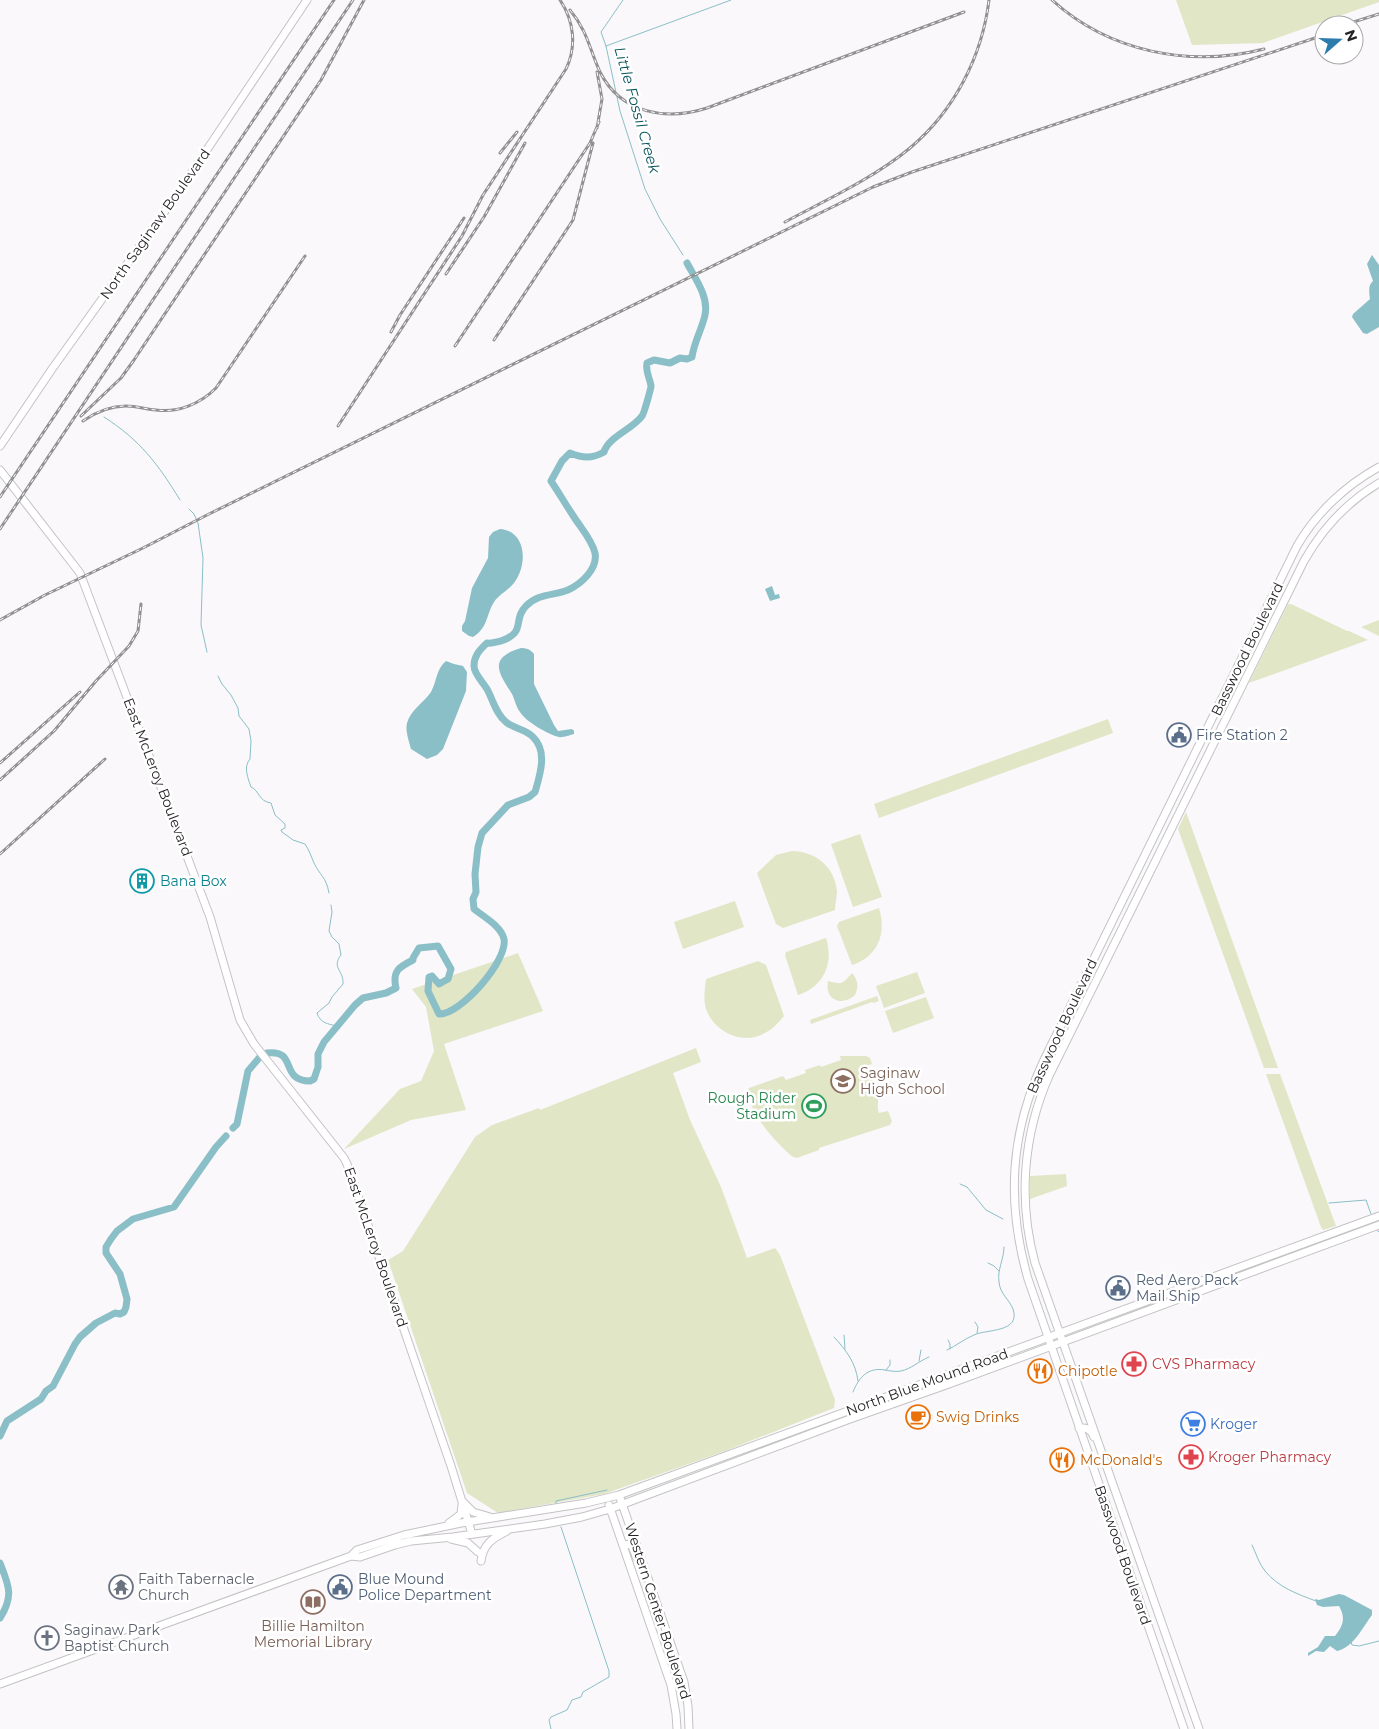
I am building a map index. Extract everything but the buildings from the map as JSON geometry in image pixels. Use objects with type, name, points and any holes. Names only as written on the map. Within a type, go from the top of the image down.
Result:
[{"type":"main road","name":"North Saginaw Boulevard","points":[[0,446],[52,369],[180,190],[306,0]]},
{"type":"main road","name":"Basswood Boulevard","points":[[1184,1729],[1022,1258],[1014,1206],[1016,1152],[1023,1116],[1031,1089],[1098,948],[1297,546],[1311,524],[1332,502],[1361,478],[1379,467]]},
{"type":"main road","name":"East McLeroy Boulevard","points":[[0,470],[3,477],[73,562],[83,581],[210,918],[236,1007],[245,1030],[347,1164],[452,1466],[472,1534]]},
{"type":"main road","name":"Basswood Boulevard","points":[[1199,1729],[1032,1254],[1026,1209],[1025,1175],[1028,1147],[1044,1088],[1304,561],[1316,541],[1334,519],[1359,496],[1379,483]]},
{"type":"main road","name":"North Blue Mound Road","points":[[351,1556],[358,1550],[387,1540],[469,1522],[586,1503],[619,1494],[1379,1216]]},
{"type":"main road","name":"North Blue Mound Road","points":[[351,1556],[360,1557],[383,1548],[411,1541],[446,1538],[573,1519],[623,1505],[1379,1225]]},
{"type":"main road","points":[[903,1400],[908,1395],[946,1380],[949,1374]]},
{"type":"main road","points":[[1079,1428],[1089,1429],[1099,1443]]},
{"type":"main road","name":"Western Center Boulevard","points":[[619,1494],[684,1682],[689,1725]]},
{"type":"main road","name":"Western Center Boulevard","points":[[606,1498],[671,1685],[677,1726]]},
{"type":"main road","points":[[462,1500],[473,1512],[498,1518]]},
{"type":"main road","points":[[442,1528],[460,1514],[462,1500]]},
{"type":"main road","points":[[481,1560],[484,1549],[490,1542],[504,1533],[518,1528]]},
{"type":"main road","points":[[446,1538],[468,1544],[478,1552]]},
{"type":"main road","points":[[623,1545],[631,1544],[638,1560],[644,1566]]},
{"type":"main road","points":[[0,1684],[351,1556]]},
{"type":"main road","points":[[677,1726],[689,1725]]},
{"type":"green space","points":[[1176,0],[1379,0],[1379,2],[1342,15],[1314,15],[1314,25],[1263,43],[1192,45]]},
{"type":"green space","points":[[1288,604],[1368,640],[1249,683]]},
{"type":"green space","points":[[1379,620],[1379,636],[1361,627]]},
{"type":"green space","points":[[1108,719],[1113,733],[879,818],[874,804]]},
{"type":"green space","points":[[1186,812],[1278,1068],[1264,1068],[1178,829]]},
{"type":"green space","points":[[860,834],[882,897],[853,907],[831,844]]},
{"type":"green space","points":[[792,851],[816,857],[828,868],[835,882],[837,896],[835,910],[783,928],[776,924],[757,873],[776,855]]},
{"type":"green space","points":[[735,901],[744,927],[683,949],[674,922]]},
{"type":"green space","points":[[879,908],[882,926],[878,943],[868,956],[852,965],[837,926],[839,922]]},
{"type":"green space","points":[[826,938],[829,956],[825,973],[814,986],[798,995],[785,955],[786,952]]},
{"type":"green space","points":[[518,953],[543,1011],[444,1044],[466,1110],[411,1120],[344,1149],[400,1089],[421,1081],[434,1051],[426,1007],[412,989]]},
{"type":"green space","points":[[758,961],[766,965],[784,1016],[777,1024],[763,1034],[755,1037],[738,1037],[722,1030],[710,1017],[706,1009],[704,994],[706,979]]},
{"type":"green space","points":[[917,972],[925,993],[884,1008],[876,986]]},
{"type":"green space","points":[[852,973],[857,983],[855,995],[845,1001],[835,1000],[831,997],[827,988],[828,981],[842,983]]},
{"type":"green space","points":[[877,996],[879,1001],[811,1024],[810,1020]]},
{"type":"green space","points":[[926,997],[934,1018],[893,1033],[885,1011]]},
{"type":"green space","points":[[696,1048],[701,1062],[673,1073],[690,1120],[721,1187],[747,1258],[775,1248],[780,1255],[835,1400],[834,1408],[725,1451],[604,1494],[498,1513],[467,1493],[388,1260],[403,1251],[475,1137],[492,1125],[539,1108],[540,1110]]},
{"type":"green space","name":"Rough Rider Stadium","points":[[840,1056],[866,1056],[870,1058],[872,1064],[863,1067],[877,1088],[879,1113],[888,1111],[892,1121],[890,1125],[819,1148],[819,1150],[797,1158],[793,1157],[764,1127],[753,1109],[747,1091],[749,1088],[783,1076],[786,1080],[806,1073],[805,1070],[841,1060]]},
{"type":"green space","points":[[1266,1074],[1280,1074],[1336,1226],[1323,1230],[1321,1227]]},
{"type":"green space","points":[[1066,1174],[1067,1186],[1030,1199],[1030,1176]]},
{"type":"water","points":[[1372,255],[1379,265],[1379,327],[1367,334],[1363,333],[1352,317],[1370,299],[1369,291],[1373,281],[1367,264]]},
{"type":"water","points":[[500,529],[515,535],[519,541],[523,556],[520,572],[514,583],[494,602],[481,630],[473,637],[469,636],[462,631],[462,626],[465,621],[472,588],[488,558],[489,537],[493,532]]},
{"type":"water","points":[[772,586],[775,595],[779,594],[780,598],[770,601],[765,589]]},
{"type":"water","points":[[521,648],[532,651],[534,654],[534,684],[554,725],[558,731],[572,729],[574,734],[560,737],[549,734],[523,716],[519,710],[500,673],[499,667],[503,656]]},
{"type":"water","points":[[446,661],[463,666],[467,672],[466,691],[443,749],[437,755],[427,759],[411,749],[407,733],[407,723],[414,711],[431,692],[438,671]]},
{"type":"water","points":[[1339,1594],[1372,1610],[1372,1615],[1348,1646],[1337,1651],[1330,1646],[1324,1652],[1316,1651],[1308,1656],[1308,1653],[1318,1647],[1325,1636],[1335,1636],[1343,1622],[1339,1606],[1323,1607],[1317,1605],[1315,1599],[1319,1600]]},
{"type":"waterway","name":"Little Fossil Creek","points":[[623,0],[601,32],[606,46],[620,111],[645,189],[660,219],[683,255]]},
{"type":"waterway","points":[[606,46],[731,0]]},
{"type":"waterway","name":"Little Fossil Creek","points":[[267,1053],[276,1053],[282,1056],[295,1076],[301,1080],[310,1081],[314,1079],[318,1067],[318,1054],[324,1042],[363,998],[386,993],[396,988],[395,977],[398,970],[413,960],[419,948],[438,946],[451,969],[448,979],[439,984],[432,976],[429,977],[428,991],[439,1014],[459,1006],[470,997],[491,973],[498,960],[503,949],[504,939],[502,934],[492,922],[474,909],[473,899],[476,892],[475,874],[478,847],[482,833],[508,805],[529,797],[535,792],[541,771],[542,756],[538,743],[533,737],[527,732],[509,724],[500,715],[487,689],[475,672],[475,659],[487,643],[501,641],[514,634],[517,630],[522,611],[531,602],[541,597],[568,590],[583,580],[594,565],[595,553],[591,543],[551,481],[562,461],[570,453],[587,457],[604,452],[615,437],[638,421],[646,406],[651,386],[647,372],[647,363],[654,360],[670,363],[680,358],[687,359],[692,357],[706,308],[701,288],[687,263]]},
{"type":"waterway","points":[[104,417],[138,444],[156,464],[180,500]]},
{"type":"waterway","points":[[189,509],[194,514],[198,523],[203,558],[201,625],[207,652]]},
{"type":"waterway","points":[[218,676],[238,708],[239,716],[249,729],[251,741],[250,759],[246,769],[251,787],[261,798],[271,803],[275,815],[285,824],[285,828],[281,830],[282,832],[293,840],[305,844],[316,867],[323,876],[329,893]]},
{"type":"waterway","points":[[331,905],[332,912],[329,931],[339,944],[341,955],[337,963],[342,975],[343,984],[329,1003],[317,1013],[322,1021],[337,1026]]},
{"type":"waterway","name":"Little Fossil Creek","points":[[233,1128],[237,1124],[248,1071],[259,1058]]},
{"type":"waterway","name":"Little Fossil Creek","points":[[0,1436],[7,1421],[41,1399],[46,1391],[53,1386],[80,1337],[96,1323],[115,1313],[120,1314],[124,1312],[127,1299],[120,1274],[106,1253],[106,1247],[117,1231],[133,1219],[174,1207],[216,1147],[226,1136]]},
{"type":"waterway","points":[[960,1184],[967,1187],[986,1210],[1003,1219]]},
{"type":"waterway","points":[[1329,1203],[1366,1200],[1371,1214]]},
{"type":"waterway","points":[[947,1350],[967,1338],[979,1333],[1001,1329],[1012,1322],[1014,1317],[1013,1309],[1001,1290],[999,1282],[1004,1247]]},
{"type":"waterway","points":[[988,1263],[999,1271]]},
{"type":"waterway","points":[[975,1322],[978,1327],[977,1333]]},
{"type":"waterway","points":[[844,1335],[845,1349]]},
{"type":"waterway","points":[[834,1337],[850,1357],[858,1381]]},
{"type":"waterway","points":[[948,1340],[950,1349]]},
{"type":"waterway","points":[[919,1361],[921,1350]]},
{"type":"waterway","points":[[853,1392],[861,1378],[869,1372],[879,1369],[901,1371],[929,1357]]},
{"type":"waterway","points":[[886,1370],[890,1365],[890,1360]]},
{"type":"waterway","points":[[556,1504],[556,1501],[607,1490]]},
{"type":"waterway","points":[[551,1729],[549,1720],[551,1717],[567,1710],[572,1700],[581,1697],[583,1692],[609,1677],[609,1671],[561,1527]]},
{"type":"waterway","points":[[1252,1545],[1261,1565],[1270,1577],[1288,1589],[1316,1601]]},
{"type":"waterway","name":"Little Fossil Creek","points":[[0,1563],[9,1591],[9,1597],[0,1618]]},
{"type":"waterway","points":[[1351,1642],[1352,1645],[1359,1646],[1379,1641]]},
{"type":"railway","points":[[0,497],[334,0]]},
{"type":"railway","points":[[0,529],[353,0]]},
{"type":"railway","points":[[81,416],[121,378],[134,360],[321,80],[364,0]]},
{"type":"railway","points":[[338,426],[462,236],[483,195],[566,69],[573,43],[571,25],[560,0]]},
{"type":"railway","points":[[785,222],[881,169],[910,148],[926,133],[952,100],[973,62],[980,42],[989,0]]},
{"type":"railway","points":[[1052,0],[1074,18],[1099,32],[1125,43],[1152,51],[1179,56],[1208,57],[1264,49]]},
{"type":"railway","points":[[570,10],[585,33],[600,72],[609,86],[620,97],[646,111],[676,114],[707,108],[964,12]]},
{"type":"railway","points":[[1364,19],[1379,14]]},
{"type":"railway","points":[[0,620],[45,595],[873,187],[912,172],[1314,38]]},
{"type":"railway","points":[[597,72],[602,99],[597,128]]},
{"type":"railway","points":[[455,346],[590,143],[599,122]]},
{"type":"railway","points":[[500,153],[517,132]]},
{"type":"railway","points":[[446,274],[484,217],[525,143]]},
{"type":"railway","points":[[494,340],[573,220],[593,143]]},
{"type":"railway","points":[[391,332],[400,315],[464,218]]},
{"type":"railway","points":[[83,421],[103,410],[120,406],[134,406],[164,411],[180,409],[196,403],[210,394],[216,388],[305,256]]},
{"type":"railway","points":[[0,780],[54,731],[96,681],[129,646],[138,631],[141,604]]},
{"type":"railway","points":[[0,763],[80,692]]},
{"type":"railway","points":[[0,854],[105,759]]},
{"type":"place","name":"Fire Station 2","points":[[1179,735]]},
{"type":"place","name":"Bana Box","points":[[142,881]]},
{"type":"place","name":"Saginaw High School","points":[[843,1081]]},
{"type":"place","name":"Rough Rider Stadium","points":[[814,1106]]},
{"type":"place","name":"Red Aero Pack Mail Ship","points":[[1118,1288]]},
{"type":"place","name":"CVS Pharmacy","points":[[1134,1364]]},
{"type":"place","name":"Chipotle","points":[[1040,1371]]},
{"type":"place","name":"Swig Drinks","points":[[918,1417]]},
{"type":"place","name":"Kroger","points":[[1193,1424]]},
{"type":"place","name":"Kroger Pharmacy","points":[[1191,1457]]},
{"type":"place","name":"McDonald's","points":[[1062,1460]]},
{"type":"place","name":"Faith Tabernacle Church","points":[[121,1587]]},
{"type":"place","name":"Blue Mound Police Department","points":[[340,1587]]},
{"type":"place","name":"Billie Hamilton Memorial Library","points":[[313,1602]]},
{"type":"place","name":"Saginaw Park Baptist Church","points":[[47,1638]]}]
